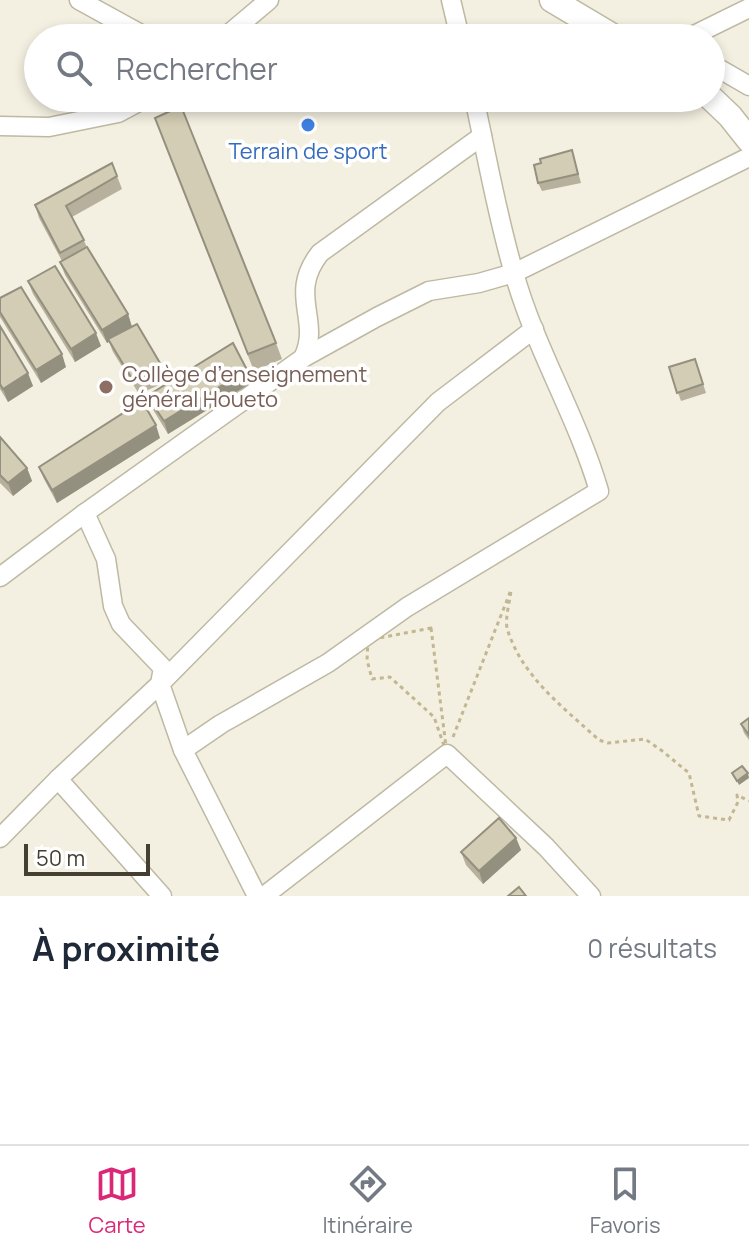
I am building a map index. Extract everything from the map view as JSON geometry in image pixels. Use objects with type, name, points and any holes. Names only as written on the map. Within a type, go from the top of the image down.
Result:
[{"type":"street","points":[[79,0],[123,24]]},
{"type":"street","points":[[241,24],[269,0]]},
{"type":"street","points":[[451,0],[457,24]]},
{"type":"street","points":[[552,0],[592,24]]},
{"type":"street","points":[[716,24],[749,8]]},
{"type":"street","points":[[725,72],[749,86]]},
{"type":"street","points":[[725,111],[749,140]]},
{"type":"street","points":[[0,126],[49,127],[120,112]]},
{"type":"street","points":[[183,750],[221,724],[328,663],[407,607],[599,491],[589,457],[550,372],[514,273],[477,112]]},
{"type":"street","points":[[303,358],[309,334],[304,285],[308,268],[320,253],[482,136]]},
{"type":"street","points":[[0,577],[303,358],[429,291],[479,283],[514,273],[749,157]]},
{"type":"street","points":[[0,838],[160,684],[438,402],[534,329]]},
{"type":"street","points":[[85,513],[106,559],[113,606],[121,624],[163,668],[160,684],[183,750],[257,896]]},
{"type":"street","points":[[264,896],[447,754],[546,847],[591,896]]},
{"type":"street","points":[[58,779],[162,896]]},
{"type":"path","points":[[447,754],[511,590],[506,625],[524,664],[551,696],[599,740],[608,743],[645,739],[661,750],[689,773],[699,816],[729,820],[738,802],[737,795],[749,801]]},
{"type":"path","points":[[431,628],[447,754],[434,717],[390,677],[372,679],[367,660],[368,640],[431,628]]},
{"type":"building","points":[[168,112],[183,112],[276,343],[248,354],[155,118]]},
{"type":"building","points":[[572,150],[578,174],[538,183],[534,165],[541,163],[540,159]]},
{"type":"building","points":[[112,163],[117,176],[66,206],[84,240],[60,253],[35,205]]},
{"type":"building","points":[[87,247],[128,314],[102,330],[60,262]]},
{"type":"building","points":[[55,266],[96,333],[71,349],[28,281]]},
{"type":"building","points":[[21,287],[62,354],[36,370],[0,312],[0,298]]},
{"type":"building","points":[[137,324],[163,368],[134,382],[108,339]]},
{"type":"building","points":[[0,326],[28,373],[3,389],[0,384]]},
{"type":"building","points":[[233,343],[247,370],[164,421],[147,396]]},
{"type":"building","points":[[695,359],[703,384],[677,393],[669,367]]},
{"type":"building","points":[[142,401],[156,425],[52,490],[39,467]]},
{"type":"building","points":[[0,437],[27,468],[8,483],[0,475]]},
{"type":"building","points":[[749,718],[749,735],[741,724]]},
{"type":"building","points":[[742,766],[748,773],[737,781],[732,773]]},
{"type":"building","points":[[499,818],[516,838],[479,871],[461,852]]},
{"type":"building","points":[[519,887],[526,896],[508,896]]},
{"type":"place","name":"Terrain de sport","points":[[308,125]]},
{"type":"place","name":"Collège d’enseignement général Houeto","points":[[106,387]]}]
